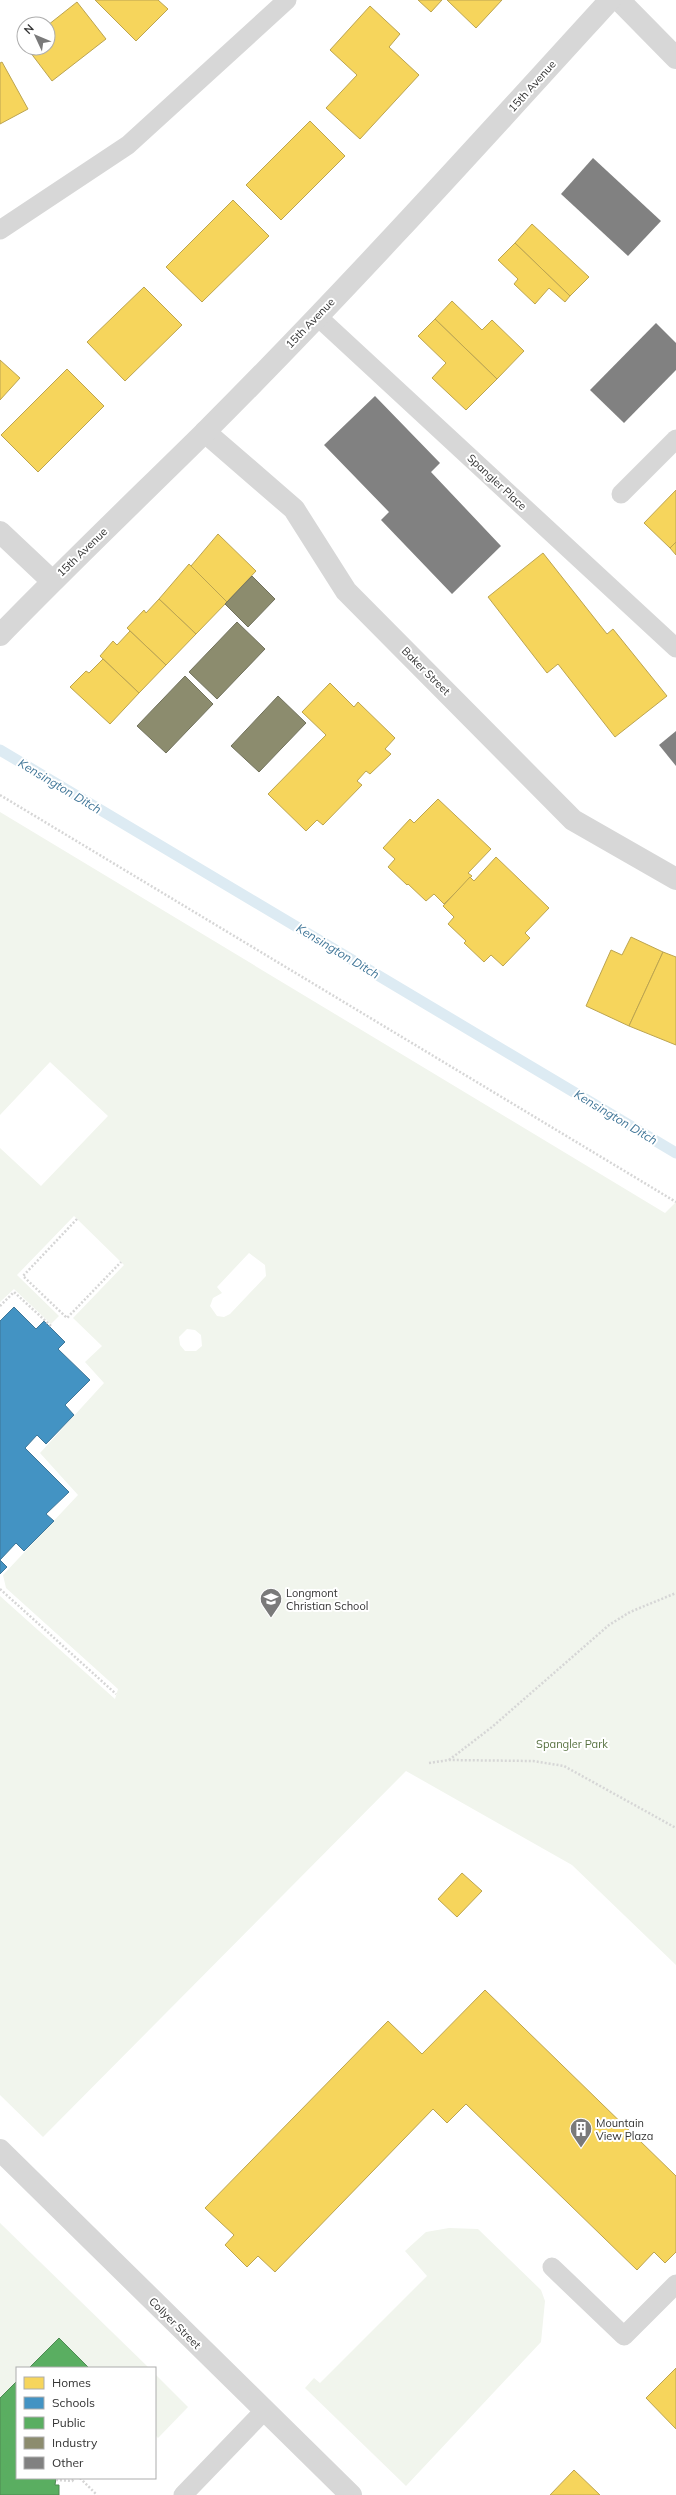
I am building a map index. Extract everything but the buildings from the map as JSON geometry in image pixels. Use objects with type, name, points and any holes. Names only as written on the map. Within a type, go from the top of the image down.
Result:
[{"type":"street","name":"15th Avenue","points":[[0,635],[52,581],[205,432],[317,316],[425,203],[610,0]]},
{"type":"street","points":[[620,0],[676,58]]},
{"type":"street","name":"Baker Street","points":[[205,432],[294,509],[346,591],[574,820],[676,880]]},
{"type":"street","points":[[0,532],[52,581]]},
{"type":"street","name":"Collyer Street","points":[[0,2150],[351,2495]]},
{"type":"lane","points":[[0,230],[128,145],[287,0]]},
{"type":"lane","name":"Spangler Place","points":[[317,316],[676,648]]},
{"type":"lane","points":[[621,494],[676,439]]},
{"type":"lane","points":[[552,2267],[624,2336],[676,2284]]},
{"type":"lane","points":[[183,2495],[264,2411]]},
{"type":"path","points":[[0,795],[676,1202]]},
{"type":"path","points":[[76,1219],[23,1276],[62,1314],[67,1318],[121,1262]]},
{"type":"path","points":[[0,1306],[14,1292],[51,1326]]},
{"type":"path","points":[[0,1589],[116,1694]]},
{"type":"path","points":[[449,1760],[497,1723],[609,1625],[641,1607],[676,1594]]},
{"type":"path","points":[[429,1763],[449,1760],[533,1761],[564,1766],[676,1828]]},
{"type":"path","points":[[56,2480],[72,2481],[74,2479]]},
{"type":"path","points":[[81,2479],[97,2495]]},
{"type":"green space","name":"Longmont Christian School","points":[[0,812],[665,1213],[676,1202],[676,1965],[572,1865],[406,1771],[43,2137],[0,2095],[0,1596],[115,1699],[118,1689],[6,1588],[3,1575],[78,1495],[40,1453],[104,1383],[85,1362],[102,1346],[73,1318],[124,1265],[74,1216],[17,1275],[59,1316],[51,1324],[14,1289],[0,1302],[0,1148],[41,1186],[108,1116],[50,1062],[0,1115]],"holes":[[[249,1253],[265,1265],[266,1276],[230,1314],[224,1317],[217,1316],[210,1306],[213,1298],[222,1293],[217,1287]],[[187,1329],[195,1330],[201,1335],[202,1346],[196,1351],[185,1351],[180,1345],[179,1337]]]},
{"type":"green space","points":[[0,2223],[148,2367],[88,2367],[59,2338],[30,2367],[16,2367],[16,2382],[0,2398]]},
{"type":"green space","points":[[449,2228],[478,2229],[541,2290],[545,2301],[541,2342],[406,2486],[305,2388],[314,2378],[320,2383],[427,2276],[405,2251],[426,2232]]},
{"type":"green space","points":[[156,2375],[188,2407],[158,2438],[156,2436]]},
{"type":"waterway","name":"Kensington Ditch","points":[[0,750],[676,1153]]},
{"type":"place","name":"Longmont Christian School","points":[[271,1618]]},
{"type":"place","name":"Mountain View Plaza","points":[[581,2148]]},
{"type":"park label","name":"Spangler Park","points":[[572,1744]]}]
